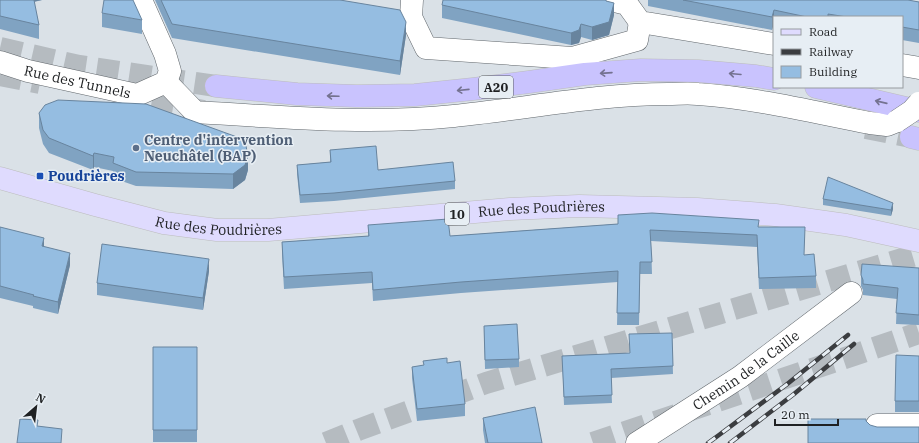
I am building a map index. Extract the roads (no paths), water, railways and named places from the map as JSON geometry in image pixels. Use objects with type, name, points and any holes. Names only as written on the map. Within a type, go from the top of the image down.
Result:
[{"type":"highway","name":"A20","points":[[216,86],[297,94],[357,96],[415,95],[585,74],[641,70],[698,71],[773,79]]},
{"type":"highway","points":[[820,88],[919,111]]},
{"type":"main road","name":"Rue des Poudrières","points":[[0,178],[164,223],[217,230],[268,230],[502,210],[579,206],[697,209],[775,215],[846,225],[919,241]]},
{"type":"street","points":[[141,0],[165,54],[168,76],[195,112],[345,120],[416,118],[453,116],[642,94],[698,94],[756,100],[870,123],[887,125],[897,121],[912,111],[919,103]]},
{"type":"street","points":[[412,0],[411,17],[426,48],[572,58],[637,40],[640,22]]},
{"type":"street","points":[[622,1],[640,22],[773,44]]},
{"type":"street","name":"Rue des Tunnels","points":[[0,62],[28,71],[137,95],[168,76]]},
{"type":"street","points":[[903,65],[919,68]]},
{"type":"street","name":"Chemin de la Caille","points":[[637,443],[740,377],[851,293]]},
{"type":"street","points":[[876,425],[919,425]]},
{"type":"tunnel","points":[[0,48],[79,66],[216,86]]},
{"type":"tunnel","points":[[0,75],[40,83]]},
{"type":"tunnel","points":[[119,97],[204,111]]},
{"type":"tunnel","points":[[866,128],[911,137]]},
{"type":"tunnel","points":[[326,443],[486,383],[919,254]]},
{"type":"tunnel","points":[[593,443],[919,333]]},
{"type":"railway","points":[[708,443],[786,385],[848,335]]},
{"type":"railway","points":[[730,443],[794,394],[854,344]]},
{"type":"place","name":"Centre d'intervention Neuchâtel (BAP)","points":[[136,148]]},
{"type":"place","name":"Poudrières","points":[[40,176]]}]
